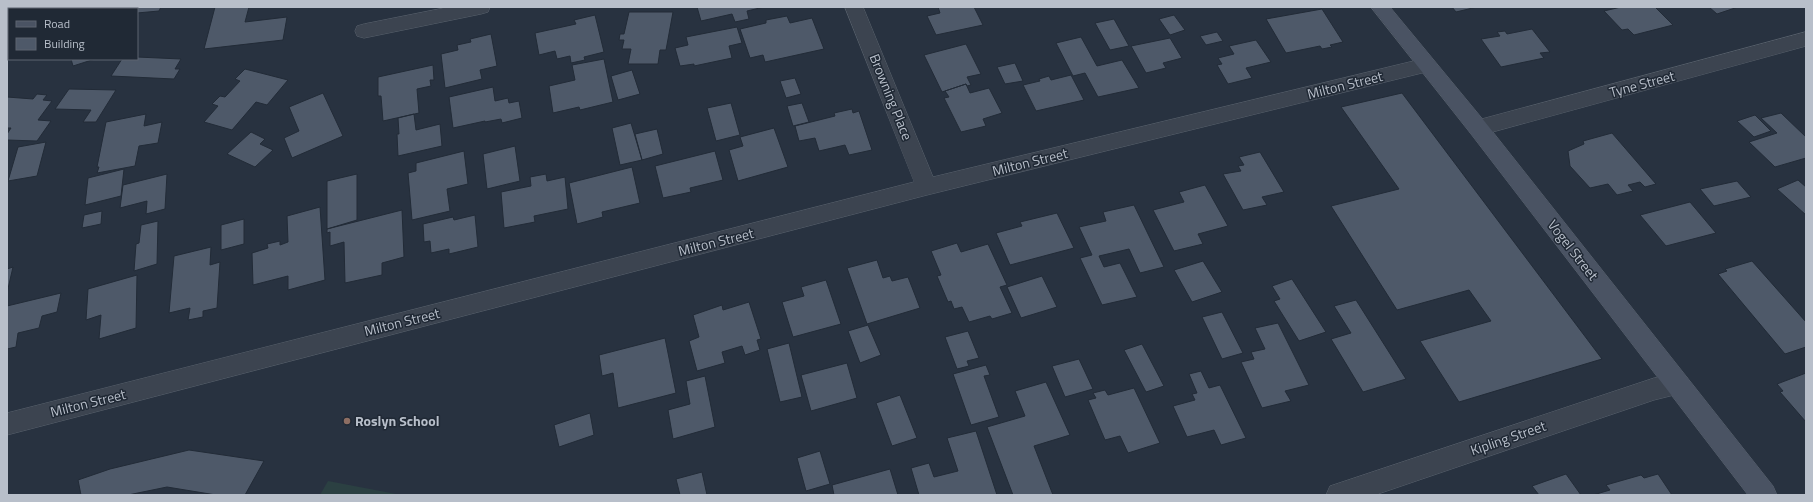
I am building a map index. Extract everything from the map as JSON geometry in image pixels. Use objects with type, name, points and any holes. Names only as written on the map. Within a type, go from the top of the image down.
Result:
[{"type":"main road","name":"Vogel Street","points":[[1380,7],[1478,128],[1764,495]]},
{"type":"street","points":[[364,31],[481,7]]},
{"type":"street","name":"Browning Place","points":[[854,7],[927,187]]},
{"type":"street","name":"Tyne Street","points":[[1478,128],[1806,39]]},
{"type":"street","name":"Milton Street","points":[[7,424],[927,187],[1426,65]]},
{"type":"street","name":"Kipling Street","points":[[1339,495],[1654,389],[1678,384]]},
{"type":"green space","points":[[328,481],[396,494],[320,495]]},
{"type":"building","points":[[161,7],[159,11],[138,13],[138,8],[122,8]]},
{"type":"building","points":[[215,7],[249,7],[245,22],[287,17],[283,40],[204,49]]},
{"type":"building","points":[[697,7],[764,7],[747,11],[749,19],[735,22],[732,14],[701,21]]},
{"type":"building","points":[[938,7],[974,7],[983,25],[936,35],[927,16],[940,13]]},
{"type":"building","points":[[1452,7],[1477,7],[1456,12]]},
{"type":"building","points":[[1621,7],[1655,7],[1673,25],[1634,35],[1628,29],[1622,30],[1604,11]]},
{"type":"building","points":[[1709,7],[1738,7],[1717,14]]},
{"type":"building","points":[[1322,9],[1343,42],[1330,45],[1332,47],[1322,49],[1320,46],[1286,53],[1266,19]]},
{"type":"building","points":[[629,12],[673,12],[666,50],[660,50],[658,64],[628,64],[631,49],[622,49],[624,40],[619,40],[620,34],[624,34]]},
{"type":"building","points":[[595,15],[604,52],[584,57],[585,60],[571,63],[570,56],[557,59],[555,51],[539,55],[535,33],[576,24],[574,20]]},
{"type":"building","points":[[1174,15],[1185,30],[1170,35],[1159,19]]},
{"type":"building","points":[[787,16],[790,23],[812,18],[824,49],[765,62],[763,55],[750,58],[740,29],[766,23],[766,20]]},
{"type":"building","points":[[1114,19],[1129,46],[1110,50],[1095,23]]},
{"type":"building","points":[[737,27],[742,43],[729,46],[732,58],[694,66],[694,64],[680,66],[675,48],[688,45],[686,37]]},
{"type":"building","points":[[1532,29],[1550,52],[1540,53],[1544,58],[1501,67],[1481,39],[1500,36],[1497,32],[1505,31],[1507,34]]},
{"type":"building","points":[[1217,32],[1223,41],[1206,45],[1200,36]]},
{"type":"building","points":[[491,34],[497,66],[480,70],[482,79],[445,88],[441,54],[458,50],[457,45],[471,42],[470,39]]},
{"type":"building","points":[[1081,37],[1097,66],[1122,60],[1139,88],[1098,97],[1085,73],[1073,76],[1056,43]]},
{"type":"building","points":[[1170,38],[1182,58],[1163,63],[1166,68],[1146,73],[1131,46]]},
{"type":"building","points":[[1256,40],[1271,62],[1246,68],[1252,78],[1228,84],[1217,65],[1222,64],[1218,58],[1234,54],[1229,46]]},
{"type":"building","points":[[966,44],[981,74],[967,77],[971,85],[967,86],[966,84],[942,92],[924,55]]},
{"type":"building","points":[[138,57],[181,59],[175,69],[180,69],[174,79],[111,76],[121,60],[138,60]]},
{"type":"building","points":[[604,59],[613,102],[580,110],[579,107],[553,113],[549,86],[575,80],[572,65]]},
{"type":"building","points":[[71,60],[92,60],[73,66]]},
{"type":"building","points":[[1015,63],[1023,81],[1005,84],[997,67]]},
{"type":"building","points":[[433,65],[434,80],[430,80],[431,86],[417,89],[419,113],[383,121],[381,96],[378,96],[378,77]]},
{"type":"building","points":[[245,69],[288,80],[267,105],[256,102],[232,130],[204,122],[218,106],[212,104],[220,96],[225,97],[240,81],[235,79]]},
{"type":"building","points":[[632,70],[640,94],[618,100],[611,76]]},
{"type":"building","points":[[1071,75],[1084,100],[1036,111],[1023,85],[1040,81],[1039,79],[1049,76],[1051,80]]},
{"type":"building","points":[[795,78],[801,94],[786,98],[780,81]]},
{"type":"building","points":[[966,84],[970,93],[989,88],[1002,113],[983,119],[986,126],[961,132],[944,98],[949,97],[945,91]]},
{"type":"building","points":[[493,87],[495,101],[508,98],[509,103],[519,101],[522,118],[502,123],[501,119],[485,121],[453,128],[449,97]]},
{"type":"building","points":[[69,89],[116,90],[96,122],[83,122],[91,110],[55,109]]},
{"type":"building","points":[[323,93],[343,136],[292,158],[284,138],[299,131],[289,107]]},
{"type":"building","points":[[1402,93],[1602,359],[1459,402],[1420,341],[1491,321],[1469,290],[1397,310],[1331,206],[1399,189],[1341,107]]},
{"type":"building","points":[[37,94],[47,95],[43,100],[52,101],[38,120],[51,121],[37,141],[7,140],[7,134],[11,128],[7,128],[7,97],[33,99]]},
{"type":"building","points":[[731,103],[740,135],[716,141],[707,108]]},
{"type":"building","points":[[802,103],[809,122],[793,126],[787,106]]},
{"type":"building","points":[[852,109],[853,113],[859,111],[872,150],[849,155],[845,145],[819,151],[815,138],[799,141],[795,126],[835,116],[834,113]]},
{"type":"building","points":[[1781,113],[1806,137],[1806,158],[1775,167],[1749,142],[1777,133],[1761,118]]},
{"type":"building","points":[[146,114],[144,126],[162,122],[158,143],[139,146],[135,166],[97,173],[106,122]]},
{"type":"building","points":[[414,114],[416,130],[440,124],[442,146],[398,156],[398,118]]},
{"type":"building","points":[[1755,115],[1771,131],[1754,137],[1737,121]]},
{"type":"building","points":[[631,123],[642,160],[620,165],[612,128]]},
{"type":"building","points":[[774,128],[788,167],[738,181],[729,150],[743,146],[740,137]]},
{"type":"building","points":[[657,129],[663,154],[642,160],[635,134]]},
{"type":"building","points":[[251,132],[265,139],[260,144],[273,150],[255,167],[227,154]]},
{"type":"building","points":[[1612,133],[1656,184],[1645,187],[1640,182],[1628,185],[1633,191],[1617,195],[1608,184],[1590,188],[1570,166],[1568,151],[1584,144],[1583,141]]},
{"type":"building","points":[[46,142],[37,176],[8,181],[18,147]]},
{"type":"building","points":[[515,146],[520,181],[487,189],[483,154]]},
{"type":"building","points":[[464,151],[468,184],[447,189],[450,211],[412,220],[408,173],[416,171],[416,163]]},
{"type":"building","points":[[715,151],[723,180],[690,188],[691,192],[663,198],[655,166]]},
{"type":"building","points":[[1260,152],[1284,192],[1262,197],[1267,205],[1243,210],[1223,174],[1241,171],[1238,166],[1244,165],[1239,157]]},
{"type":"building","points":[[632,167],[640,203],[602,212],[603,217],[577,224],[569,183]]},
{"type":"building","points":[[124,169],[121,196],[85,205],[88,178]]},
{"type":"building","points":[[167,174],[165,209],[146,214],[147,201],[120,208],[123,185]]},
{"type":"building","points":[[357,174],[357,220],[327,229],[327,181]]},
{"type":"building","points":[[546,174],[547,181],[565,177],[568,209],[534,216],[535,222],[504,228],[501,192],[531,186],[530,177]]},
{"type":"building","points":[[1798,180],[1806,187],[1806,215],[1777,189]]},
{"type":"building","points":[[1737,181],[1751,197],[1714,206],[1700,189]]},
{"type":"building","points":[[1205,185],[1228,226],[1198,234],[1203,244],[1174,251],[1153,210],[1184,202],[1179,192]]},
{"type":"building","points":[[1690,202],[1716,233],[1666,246],[1640,215]]},
{"type":"building","points":[[1134,205],[1164,267],[1140,273],[1129,249],[1099,256],[1104,267],[1120,263],[1137,297],[1102,305],[1080,258],[1092,255],[1079,227],[1106,221],[1103,212]]},
{"type":"building","points":[[320,207],[325,280],[288,290],[288,276],[253,285],[252,253],[268,248],[267,244],[280,241],[280,245],[288,242],[287,216]]},
{"type":"building","points":[[402,210],[404,257],[382,263],[382,275],[345,283],[344,242],[330,246],[330,232],[327,233],[327,229]]},
{"type":"building","points":[[102,211],[101,224],[82,228],[84,215]]},
{"type":"building","points":[[1057,213],[1074,248],[1010,265],[996,233],[1022,226],[1020,222]]},
{"type":"building","points":[[475,215],[478,247],[449,254],[449,249],[431,253],[430,241],[424,242],[423,224],[453,217],[454,220]]},
{"type":"building","points":[[244,219],[244,244],[221,250],[221,225]]},
{"type":"building","points":[[158,221],[157,264],[134,271],[136,244],[139,243],[141,225]]},
{"type":"building","points":[[957,243],[961,252],[988,244],[1007,285],[1000,287],[1012,313],[992,319],[990,316],[969,322],[962,307],[954,309],[951,301],[948,302],[937,276],[941,275],[931,251]]},
{"type":"building","points":[[211,247],[210,265],[220,262],[217,308],[203,311],[203,317],[188,320],[190,308],[169,313],[174,256]]},
{"type":"building","points":[[877,260],[883,278],[890,276],[892,281],[908,277],[920,308],[867,324],[847,268]]},
{"type":"building","points":[[1203,261],[1222,292],[1192,302],[1174,270]]},
{"type":"building","points":[[1752,261],[1806,322],[1806,347],[1785,354],[1718,274],[1727,271],[1725,269]]},
{"type":"building","points":[[13,267],[7,293],[7,269]]},
{"type":"building","points":[[137,275],[136,328],[99,339],[101,315],[86,320],[88,289]]},
{"type":"building","points":[[1042,276],[1057,307],[1021,318],[1007,287]]},
{"type":"building","points":[[1292,279],[1326,332],[1299,341],[1274,301],[1280,299],[1272,286]]},
{"type":"building","points":[[826,280],[841,324],[793,337],[782,302],[804,296],[801,287]]},
{"type":"building","points":[[61,293],[57,312],[42,316],[39,328],[18,333],[16,347],[7,349],[7,306]]},
{"type":"building","points":[[1356,300],[1406,379],[1363,392],[1331,339],[1351,333],[1334,306]]},
{"type":"building","points":[[749,302],[761,339],[757,340],[760,350],[745,355],[742,346],[722,352],[725,363],[697,371],[689,341],[699,337],[693,315],[722,305],[723,310]]},
{"type":"building","points":[[1222,312],[1243,353],[1222,359],[1202,317]]},
{"type":"building","points":[[1278,323],[1309,385],[1285,391],[1291,401],[1262,408],[1241,362],[1254,359],[1251,352],[1265,349],[1255,328]]},
{"type":"building","points":[[868,325],[881,355],[860,363],[848,331]]},
{"type":"building","points":[[968,331],[979,358],[967,361],[969,366],[957,369],[945,337]]},
{"type":"building","points":[[665,338],[676,393],[618,408],[613,373],[602,376],[599,355]]},
{"type":"building","points":[[789,343],[802,397],[780,402],[767,349]]},
{"type":"building","points":[[1142,344],[1164,386],[1146,392],[1124,350]]},
{"type":"building","points":[[1079,359],[1093,389],[1065,397],[1052,366]]},
{"type":"building","points":[[847,363],[857,398],[811,411],[801,375]]},
{"type":"building","points":[[986,365],[990,375],[984,376],[999,417],[971,425],[953,374]]},
{"type":"building","points":[[1201,371],[1209,388],[1220,385],[1246,438],[1221,445],[1214,430],[1187,437],[1173,406],[1195,400],[1192,394],[1197,393],[1189,374]]},
{"type":"building","points":[[1806,373],[1806,422],[1780,392],[1783,391],[1777,384]]},
{"type":"building","points":[[705,376],[715,427],[673,439],[668,410],[690,404],[686,381]]},
{"type":"building","points":[[1046,382],[1070,435],[1034,446],[1053,495],[1013,495],[987,427],[1025,416],[1015,391]]},
{"type":"building","points":[[1134,388],[1160,443],[1128,453],[1120,436],[1105,440],[1088,400],[1096,398],[1093,393],[1105,390],[1108,395]]},
{"type":"building","points":[[900,395],[917,438],[892,446],[876,403]]},
{"type":"building","points":[[590,413],[594,435],[559,447],[554,425]]},
{"type":"building","points":[[976,431],[997,495],[919,495],[911,468],[929,463],[934,477],[958,471],[947,438]]},
{"type":"building","points":[[189,450],[264,461],[245,495],[216,495],[167,487],[128,495],[81,495],[78,480],[110,469]]},
{"type":"building","points":[[820,451],[830,484],[806,491],[797,458]]},
{"type":"building","points":[[890,469],[898,495],[834,495],[832,485]]},
{"type":"building","points":[[702,472],[707,495],[680,495],[676,479]]},
{"type":"building","points":[[1566,474],[1581,495],[1539,495],[1532,486]]},
{"type":"building","points":[[1658,474],[1672,495],[1593,495],[1610,490],[1606,485],[1641,475],[1644,478]]},
{"type":"place","name":"Roslyn School","points":[[347,421]]}]
